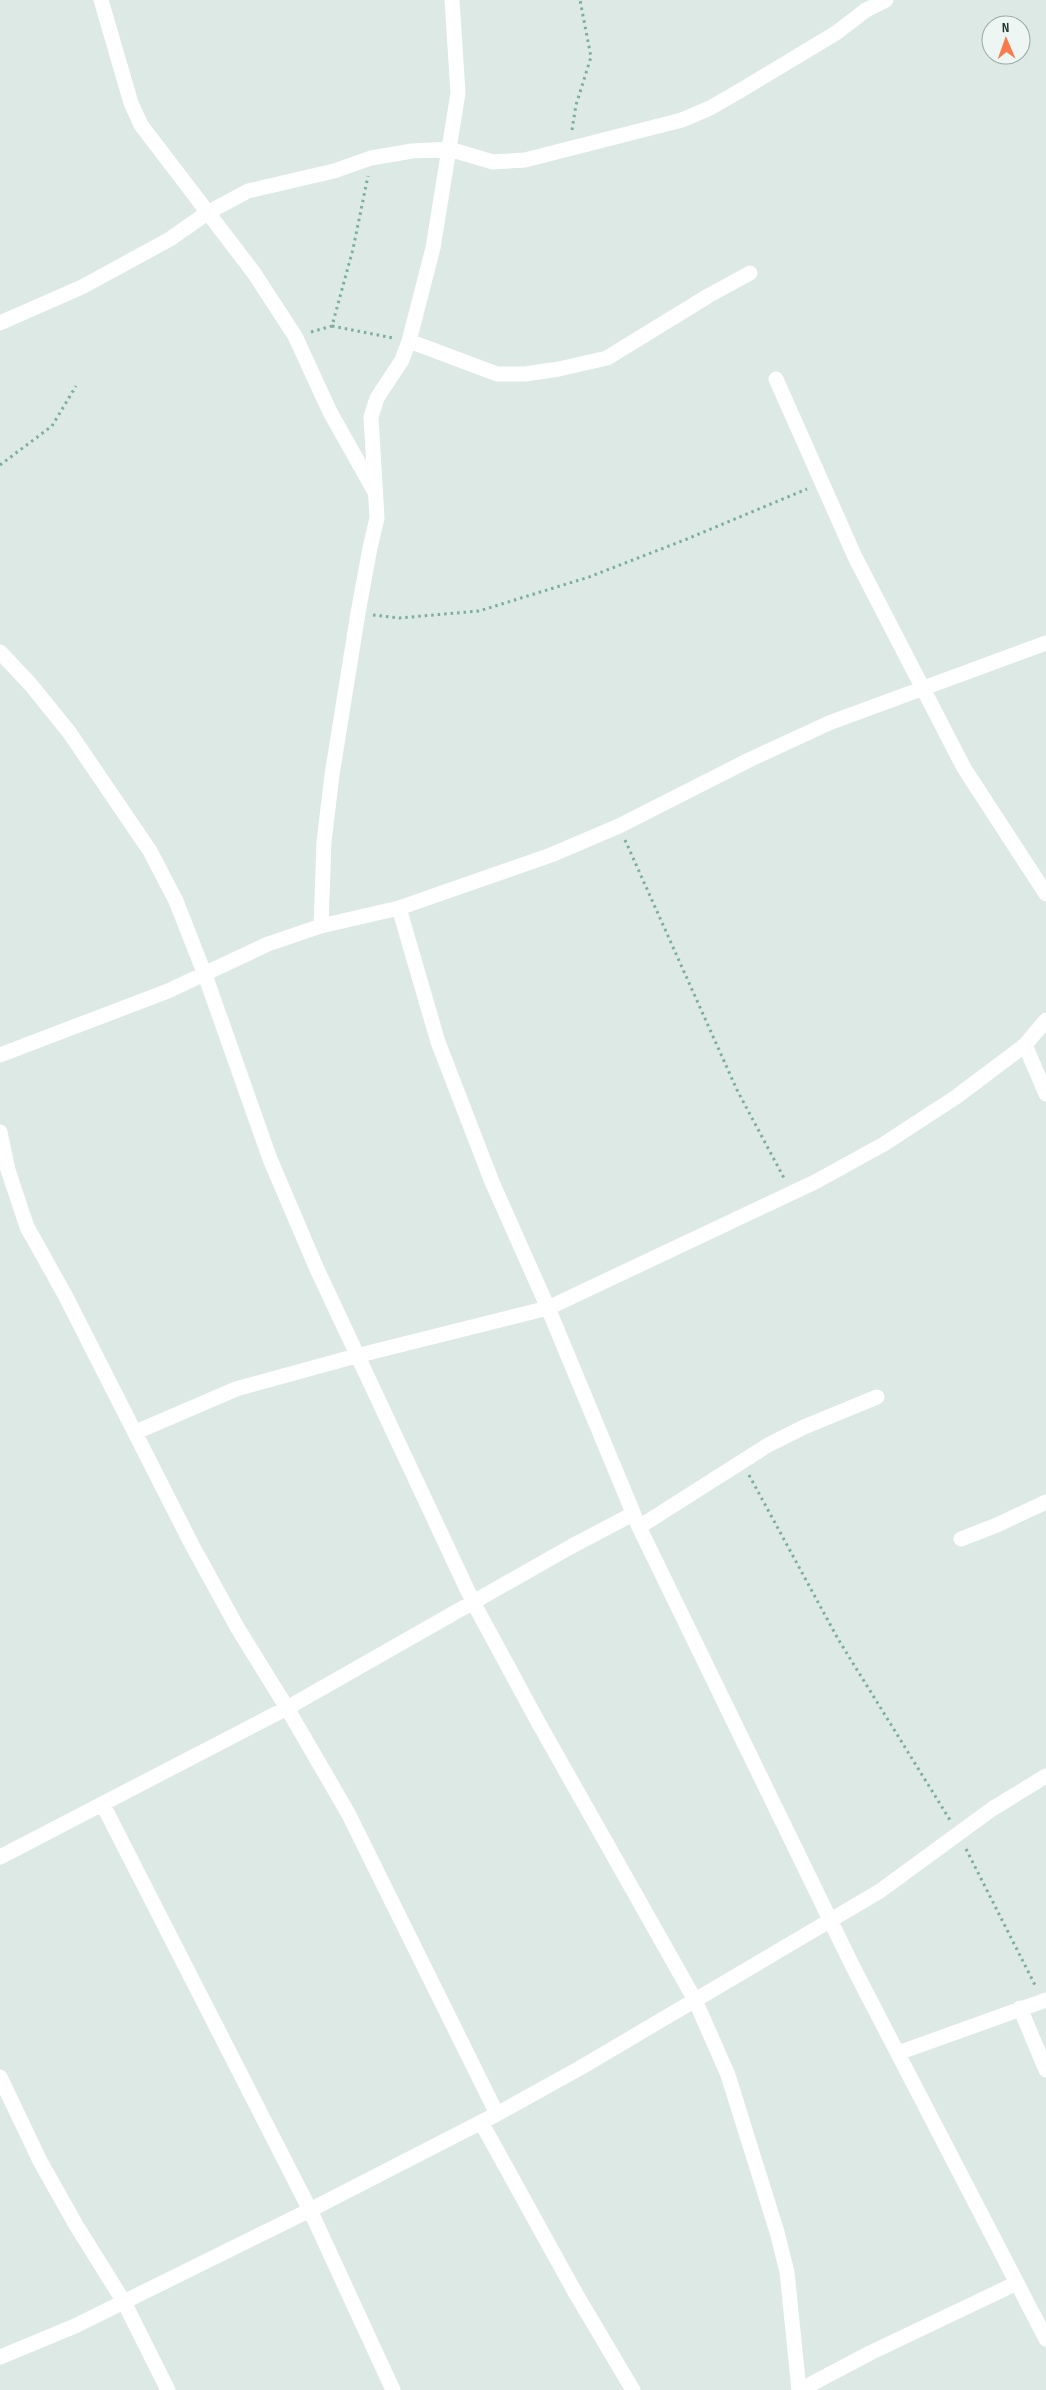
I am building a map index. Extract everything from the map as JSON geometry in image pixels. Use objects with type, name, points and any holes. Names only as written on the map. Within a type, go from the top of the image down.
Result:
[{"type":"street","points":[[101,0],[131,103],[141,125],[254,273],[295,336],[330,412],[377,497]]},
{"type":"street","points":[[321,926],[324,842],[332,775],[358,613],[377,518],[371,417],[377,398],[402,360],[409,342],[433,248],[458,92],[452,0]]},
{"type":"street","points":[[0,323],[82,287],[170,238],[207,213],[248,191],[334,171],[371,158],[412,151],[449,149],[492,162],[525,160],[568,151],[682,120],[710,108],[836,33],[866,10],[886,0]]},
{"type":"street","points":[[409,342],[497,374],[525,374],[559,369],[608,358],[708,296],[750,273]]},
{"type":"street","points":[[776,378],[855,557],[964,768],[1046,894]]},
{"type":"street","points":[[0,1055],[116,1012],[205,975],[268,944],[321,926],[400,908],[551,854],[619,826],[749,760],[829,723],[925,690],[1046,643]]},
{"type":"street","points":[[0,652],[31,685],[69,732],[150,851],[176,901],[205,975],[270,1159],[356,1356],[473,1602],[694,2000],[728,2075],[777,2232],[787,2272],[800,2390],[870,2353],[1017,2283]]},
{"type":"street","points":[[400,908],[438,1042],[492,1182],[548,1308],[636,1521],[830,1920],[1046,2339]]},
{"type":"street","points":[[136,1432],[236,1389],[356,1356],[548,1308],[792,1193],[884,1144],[956,1097],[1025,1045],[1046,1020]]},
{"type":"street","points":[[1025,1045],[1046,1094]]},
{"type":"street","points":[[0,1132],[8,1170],[27,1227],[65,1295],[192,1545],[237,1627],[348,1813],[380,1874],[497,2114]]},
{"type":"street","points":[[0,1857],[287,1708],[473,1602],[636,1521],[743,1463],[768,1445],[804,1427],[877,1397]]},
{"type":"street","points":[[961,1539],[1005,1522],[1046,1502]]},
{"type":"street","points":[[0,2357],[75,2326],[310,2210],[497,2114],[880,1891],[1008,1799],[1046,1776]]},
{"type":"street","points":[[103,1805],[310,2210],[393,2390]]},
{"type":"street","points":[[898,2053],[1044,2000]]},
{"type":"street","points":[[1020,2008],[1046,2070]]},
{"type":"street","points":[[0,2077],[45,2169],[76,2225],[124,2302],[168,2390]]},
{"type":"street","points":[[481,2122],[576,2294],[633,2390]]},
{"type":"path","points":[[568,151],[576,104],[591,57],[580,0]]},
{"type":"path","points":[[332,326],[353,249],[371,158]]},
{"type":"path","points":[[295,336],[332,326],[409,342]]},
{"type":"path","points":[[0,465],[52,426],[76,386]]},
{"type":"path","points":[[358,613],[399,618],[478,611],[607,570],[687,539],[821,482]]},
{"type":"path","points":[[619,826],[738,1090],[792,1193]]},
{"type":"path","points":[[743,1463],[838,1639],[958,1834],[1044,2000]]}]
